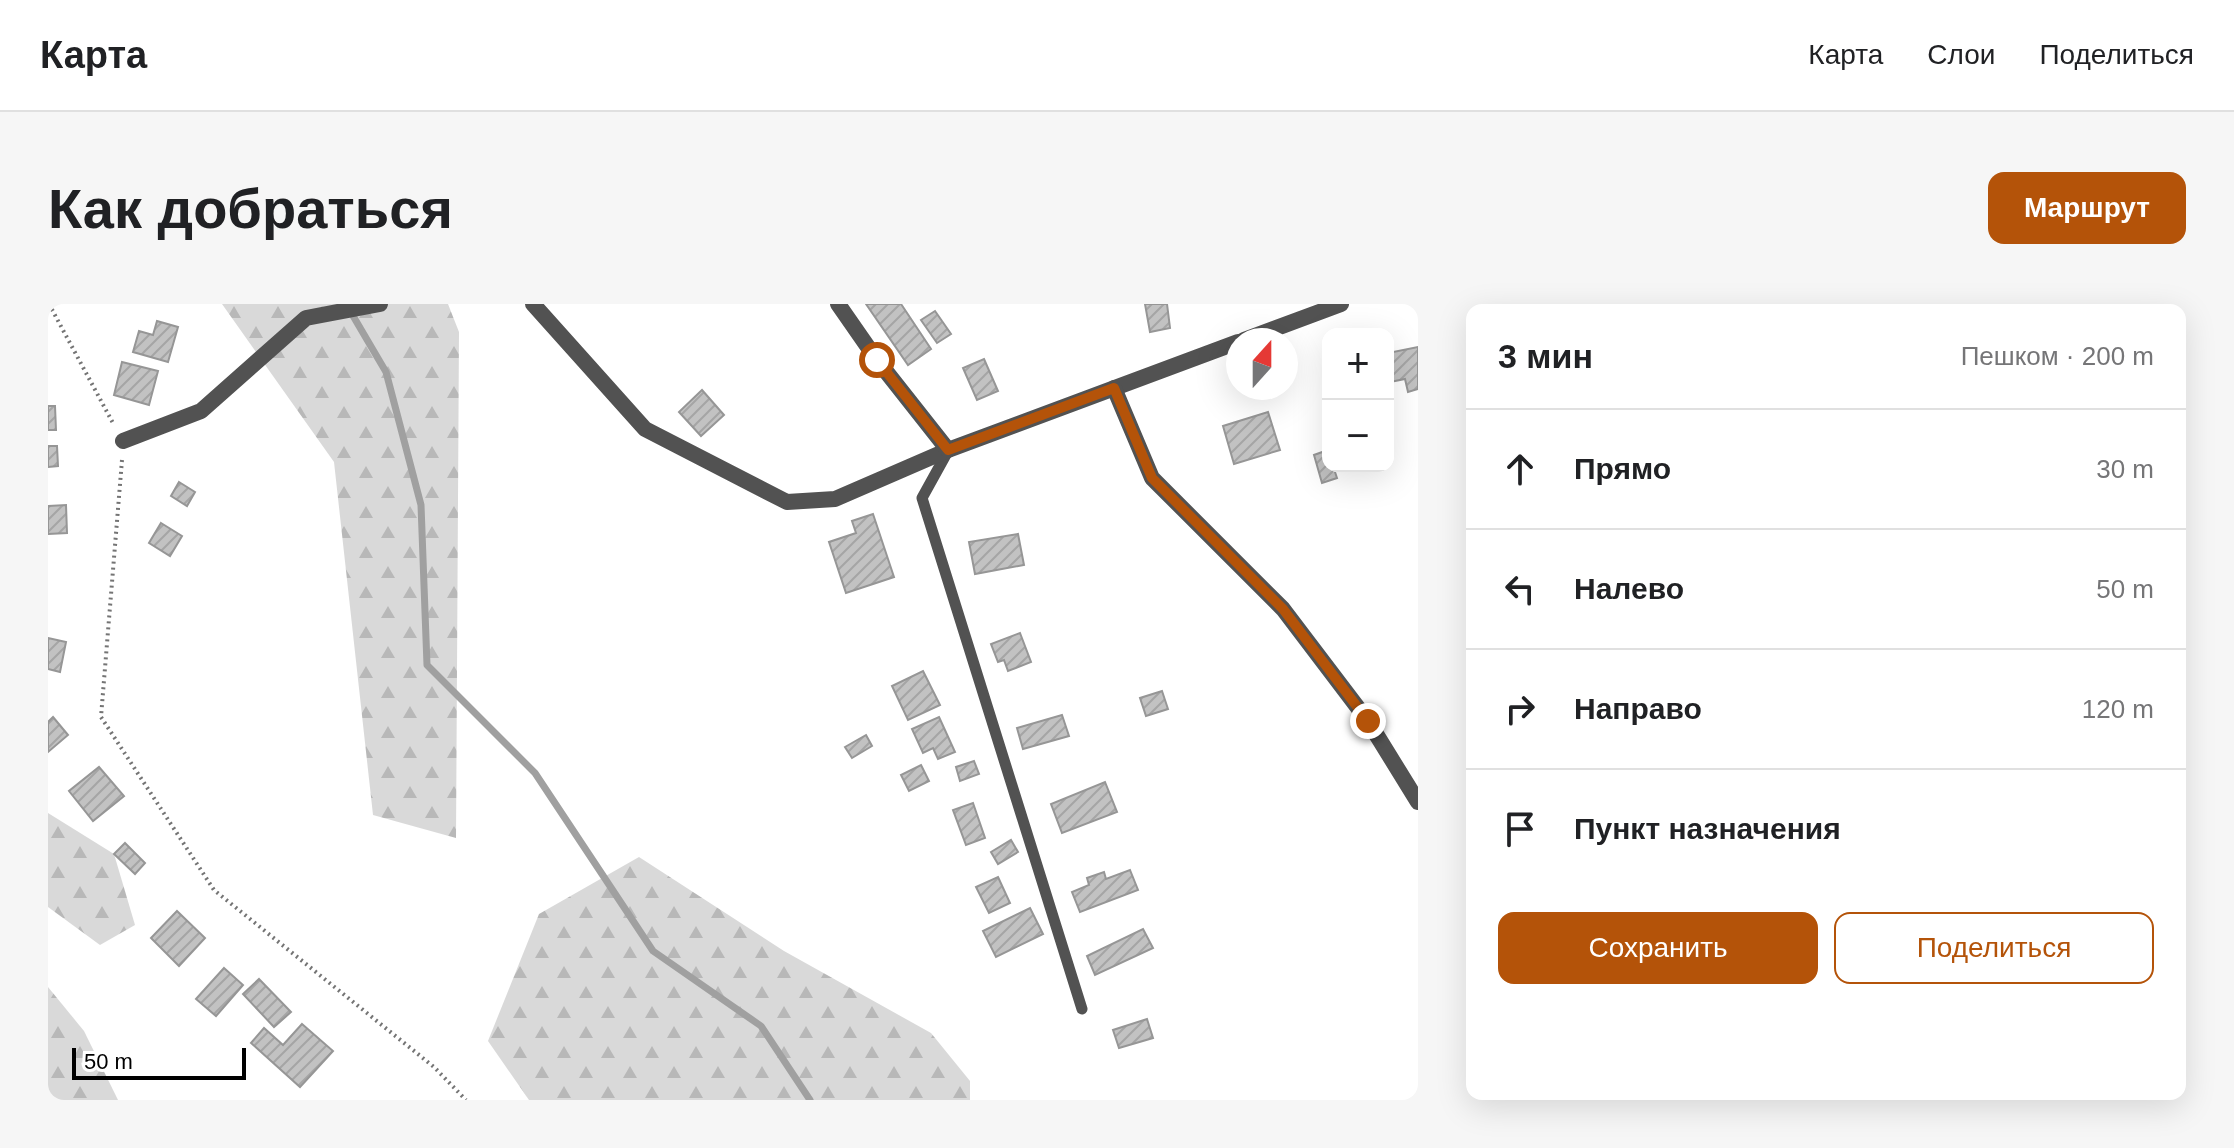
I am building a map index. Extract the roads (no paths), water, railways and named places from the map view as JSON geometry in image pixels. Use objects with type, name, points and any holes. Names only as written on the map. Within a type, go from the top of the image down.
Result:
[{"type":"street","points":[[123,441],[201,411],[306,318],[380,304]]},
{"type":"street","points":[[533,304],[645,429],[787,502],[835,499],[948,450],[1226,346]]},
{"type":"street","points":[[838,304],[877,360],[948,450]]},
{"type":"street","points":[[1276,328],[1341,304]]},
{"type":"street","points":[[1114,388],[1152,478],[1283,609],[1368,721],[1418,802]]},
{"type":"lane","points":[[948,450],[922,498],[1082,1009]]},
{"type":"waterway","points":[[349,309],[386,372],[421,505],[427,665],[535,773],[653,951],[761,1026],[810,1100]]}]
